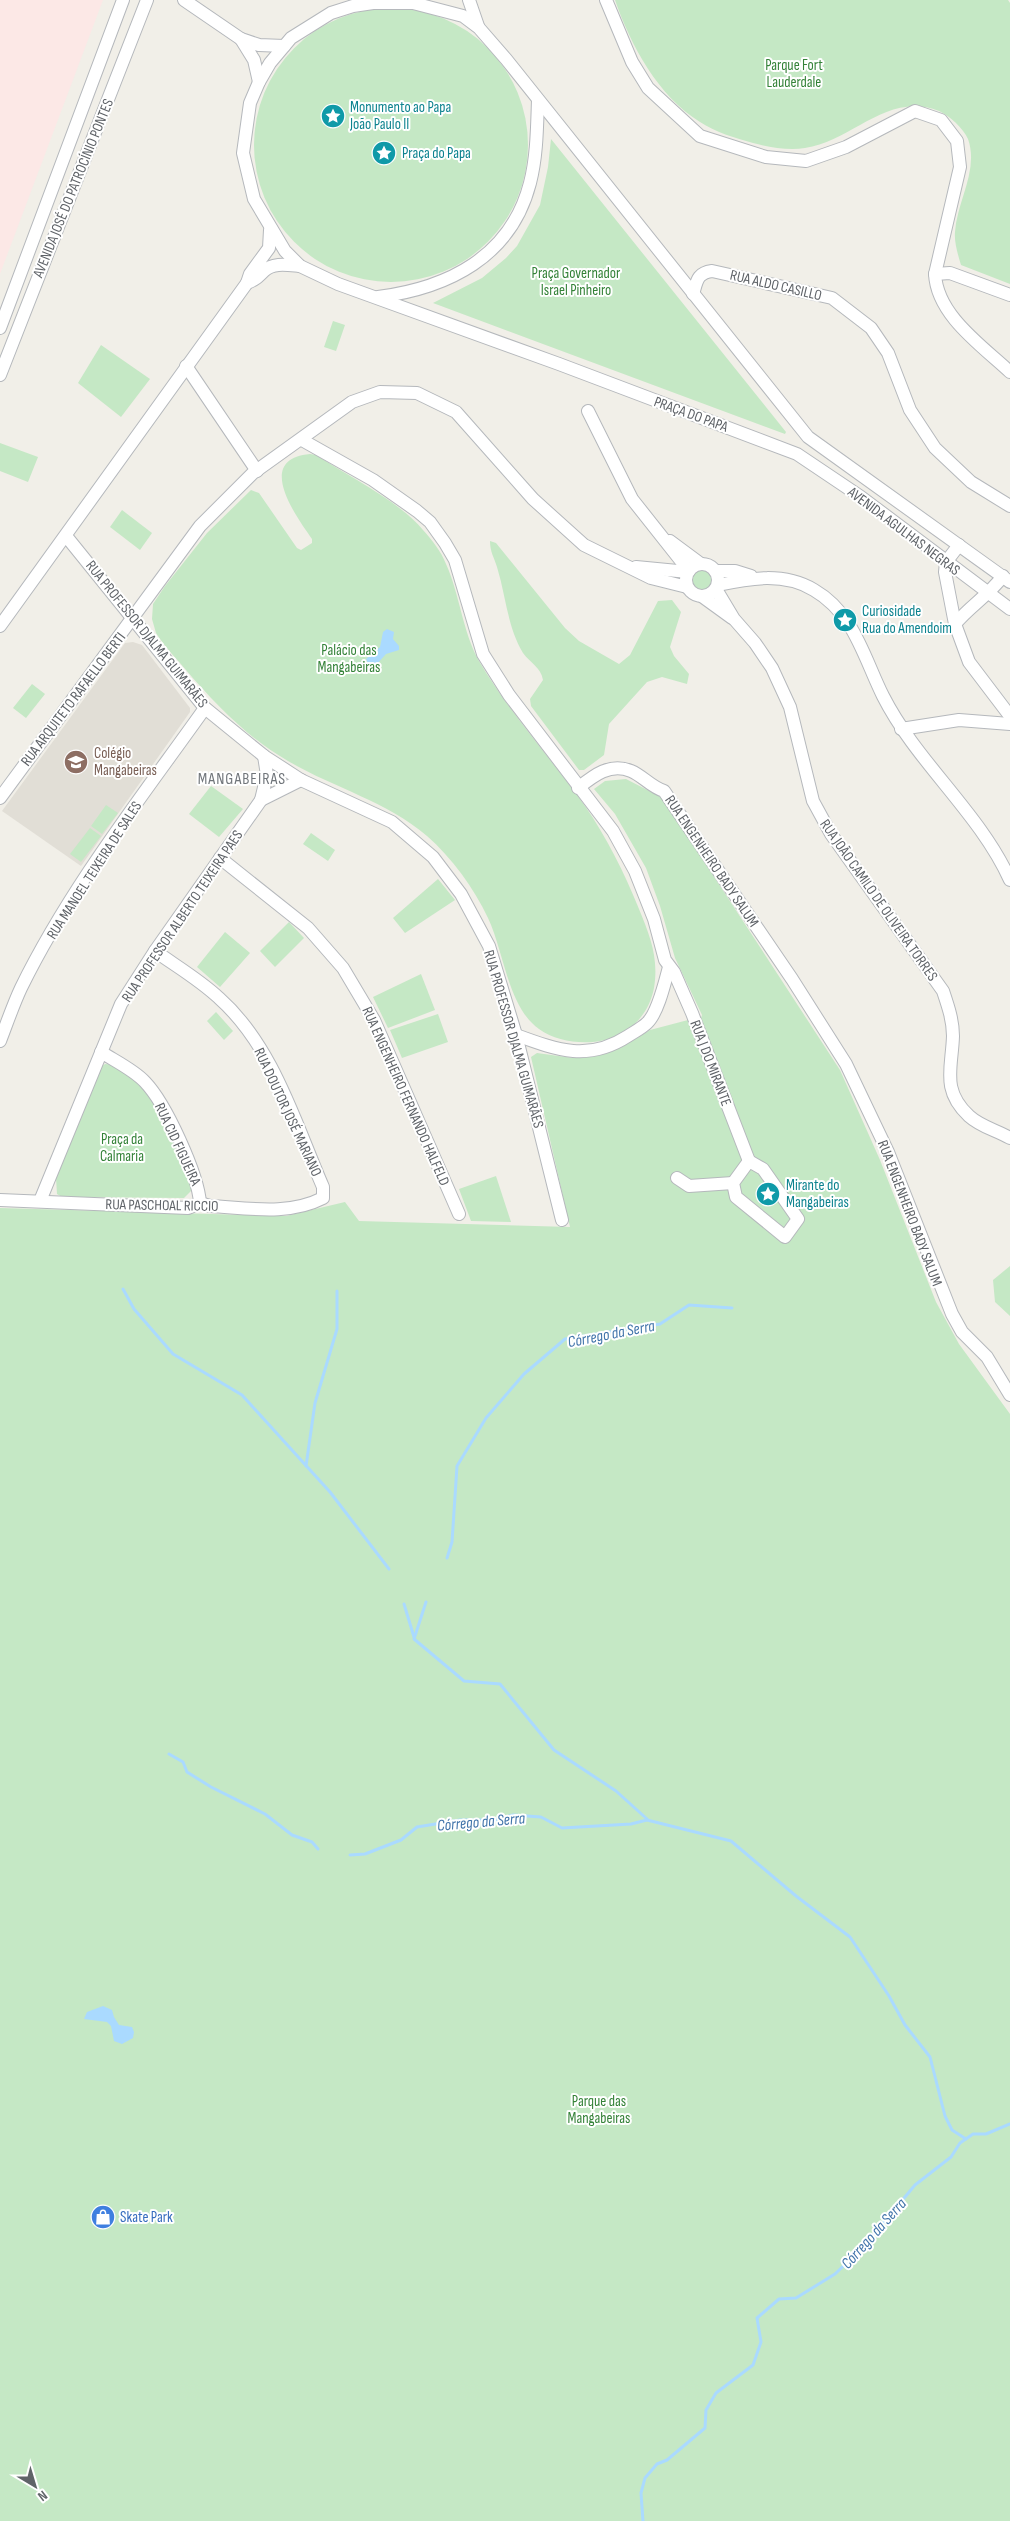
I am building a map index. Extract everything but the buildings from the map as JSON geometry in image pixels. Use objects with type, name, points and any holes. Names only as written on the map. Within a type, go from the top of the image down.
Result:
[{"type":"street","name":"AVENIDA JOSÉ DO PATROCÍNIO PONTES","points":[[0,328],[123,0]]},
{"type":"street","name":"AVENIDA JOSÉ DO PATROCÍNIO PONTES","points":[[0,375],[147,0]]},
{"type":"street","points":[[184,0],[241,38],[259,45],[284,46]]},
{"type":"street","points":[[431,7],[443,0]]},
{"type":"street","points":[[469,0],[479,28]]},
{"type":"street","points":[[606,0],[632,62],[648,88],[700,136],[766,157],[806,160],[846,147],[915,111],[941,120],[957,141],[960,167],[935,274],[936,289],[956,322],[1010,372]]},
{"type":"street","name":"PRAÇA DO PAPA","points":[[796,454],[560,364],[338,284],[300,266],[285,251],[270,230],[254,200],[242,153],[250,103],[259,82],[284,46],[313,23],[331,13],[353,6],[396,2],[431,7],[463,16],[479,28],[808,436]]},
{"type":"street","points":[[241,38],[254,60],[259,82]]},
{"type":"street","points":[[375,298],[417,291],[443,281],[481,260],[510,229],[523,204],[530,184],[535,158],[538,100]]},
{"type":"street","points":[[0,626],[247,284],[250,274],[269,248],[270,230]]},
{"type":"street","points":[[247,284],[256,280],[265,270],[274,265],[300,266]]},
{"type":"street","name":"RUA ALDO CASILLO","points":[[694,294],[698,278],[703,272],[712,271],[832,298],[871,328],[888,353],[910,410],[935,448],[971,482],[1010,506]]},
{"type":"street","points":[[935,274],[950,273],[1010,296]]},
{"type":"street","points":[[186,366],[257,471]]},
{"type":"street","name":"RUA ARQUITETO RAFAELLO BERTI","points":[[0,798],[200,526],[257,471],[352,402],[380,392],[417,393],[456,412],[506,472],[557,523],[584,545],[662,582],[687,587]]},
{"type":"street","points":[[588,411],[632,499],[688,572],[687,587],[694,594],[704,597],[717,587],[753,577]]},
{"type":"street","points":[[796,454],[808,436]]},
{"type":"street","name":"AVENIDA AGULHAS NEGRAS","points":[[808,436],[1006,579]]},
{"type":"street","points":[[302,440],[373,480],[430,522],[455,560],[483,654],[509,695],[578,788]]},
{"type":"street","name":"AVENIDA AGULHAS NEGRAS","points":[[796,454],[861,497],[1010,609]]},
{"type":"street","points":[[658,532],[701,564],[712,567],[716,571],[717,587]]},
{"type":"street","name":"RUA PROFESSOR DJALMA GUIMARÃES","points":[[66,536],[205,708],[264,756],[301,780],[392,822],[433,857],[461,894],[489,946],[516,1035],[562,1220]]},
{"type":"street","points":[[958,545],[946,562],[947,593],[955,624],[969,662],[1010,716]]},
{"type":"street","points":[[688,572],[701,564]]},
{"type":"street","name":"RUA ARQUITETO RAFAELLO BERTI","points":[[626,566],[688,572]]},
{"type":"street","points":[[716,571],[735,571],[753,577],[791,581],[814,590],[841,611],[863,648],[883,695],[901,729],[998,854],[1010,880]]},
{"type":"street","points":[[955,624],[969,607],[990,594],[1006,579]]},
{"type":"street","name":"RUA JOÃO CAMILO DE OLIVEIRA TORRES","points":[[717,587],[734,619]]},
{"type":"street","points":[[947,593],[969,607]]},
{"type":"street","name":"RUA JOÃO CAMILO DE OLIVEIRA TORRES","points":[[704,597],[734,619],[755,643],[772,668],[790,707],[813,801],[831,834],[943,991],[950,1012],[953,1036],[948,1079],[956,1099],[968,1115],[984,1126],[1010,1138]]},
{"type":"street","name":"RUA MANOEL TEIXEIRA DE SALES","points":[[0,1041],[21,989],[85,879],[205,708]]},
{"type":"street","points":[[901,729],[960,720],[1010,724]]},
{"type":"street","points":[[261,800],[267,775],[264,756]]},
{"type":"street","name":"RUA ENGENHEIRO BADY SALUM","points":[[578,788],[609,768],[620,768],[631,771],[654,788],[664,791],[792,979],[846,1064],[891,1159],[941,1291],[952,1314],[962,1332],[987,1357],[1010,1394]]},
{"type":"street","points":[[261,800],[301,780]]},
{"type":"street","name":"RUA J DO MIRANTE","points":[[578,788],[613,831],[636,871],[669,966],[674,972],[692,1013],[749,1161]]},
{"type":"street","name":"RUA PROFESSOR ALBERTO TEIXEIRA PAES","points":[[40,1201],[121,1004],[154,951],[261,800]]},
{"type":"street","points":[[998,854],[1010,860]]},
{"type":"street","name":"RUA ENGENHEIRO FERNANDO HALFELD","points":[[220,858],[308,928],[343,968],[374,1020],[459,1214]]},
{"type":"street","name":"RUA DOUTOR JOSÉ MARIANO","points":[[154,951],[219,998],[258,1044],[276,1077],[324,1187],[323,1198]]},
{"type":"street","points":[[516,1035],[569,1052],[597,1051],[615,1045],[648,1023],[660,997],[669,966]]},
{"type":"street","name":"RUA CID FIGUEIRA","points":[[101,1052],[144,1080],[154,1092],[167,1114],[199,1187],[200,1203]]},
{"type":"street","points":[[749,1161],[763,1169],[798,1219],[784,1238],[736,1197],[733,1183],[749,1161]]},
{"type":"street","points":[[677,1178],[690,1186],[733,1183]]},
{"type":"street","name":"RUA PASCHOAL RICCIO","points":[[0,1200],[188,1208],[200,1203],[210,1206],[290,1210],[309,1205],[323,1198]]},
{"type":"shaded area","points":[[0,0],[103,0],[0,274]]},
{"type":"shaded area","name":"Colégio Mangabeiras","points":[[133,642],[142,645],[190,708],[190,712],[81,866],[2,811],[125,643]]},
{"type":"green space","name":"Parque Fort Lauderdale","points":[[615,0],[1008,0],[1010,3],[1010,284],[961,265],[955,232],[959,209],[969,174],[971,151],[966,135],[947,116],[939,111],[920,107],[903,107],[870,119],[822,144],[799,149],[772,147],[732,137],[700,122],[685,111],[659,84],[629,35]]},
{"type":"green space","points":[[391,8],[431,14],[467,31],[488,48],[505,69],[522,105],[528,145],[522,185],[505,221],[488,242],[467,259],[431,276],[391,282],[351,276],[315,259],[294,242],[277,221],[260,185],[254,145],[260,105],[277,69],[294,48],[315,31],[351,14]]},
{"type":"green space","name":"Praça Governador Israel Pinheiro","points":[[551,139],[786,432],[785,434],[433,303],[482,278],[517,246],[540,205],[548,167]]},
{"type":"green space","points":[[333,321],[345,325],[336,351],[324,347]]},
{"type":"green space","points":[[101,345],[150,379],[121,417],[78,383]]},
{"type":"green space","points":[[0,443],[38,457],[28,482],[0,471]]},
{"type":"green space","name":"Palácio das Mangabeiras","points":[[310,454],[316,455],[401,509],[413,519],[433,542],[442,555],[451,576],[469,637],[479,661],[516,716],[585,806],[608,843],[643,919],[650,938],[655,967],[654,988],[648,1006],[637,1021],[623,1033],[605,1040],[580,1042],[562,1040],[539,1029],[520,1007],[513,993],[488,918],[462,874],[445,854],[427,836],[394,813],[305,771],[259,742],[209,696],[170,652],[156,633],[152,619],[153,604],[207,533],[251,490],[259,493],[297,548],[301,550],[312,543],[312,539],[297,517],[284,490],[282,477],[284,466],[293,458]]},
{"type":"green space","points":[[122,510],[152,533],[140,550],[110,527]]},
{"type":"green space","points":[[490,541],[496,543],[565,628],[579,641],[619,664],[630,655],[658,601],[672,600],[681,612],[670,647],[674,656],[689,674],[687,684],[662,677],[647,682],[609,724],[604,755],[584,770],[579,770],[531,706],[530,699],[543,680],[538,668],[523,653],[513,632]]},
{"type":"green space","points":[[702,568],[711,571],[714,580],[711,589],[702,592],[693,589],[690,580],[693,571]]},
{"type":"green space","points":[[32,684],[45,694],[26,718],[13,708]]},
{"type":"green space","name":"Parque das Mangabeiras","points":[[626,779],[659,796],[668,806],[840,1070],[880,1160],[936,1302],[959,1344],[1010,1414],[1010,2521],[0,2521],[0,1208],[286,1216],[345,1202],[359,1221],[570,1227],[531,1057],[537,1053],[573,1058],[597,1056],[622,1047],[650,1030],[688,1020],[696,1023],[700,1021],[702,1015],[675,958],[660,906],[646,868],[615,814],[594,789],[605,781]]},
{"type":"green space","points":[[211,786],[243,809],[219,837],[189,814]]},
{"type":"green space","points":[[106,805],[118,813],[102,834],[91,826]]},
{"type":"green space","points":[[90,828],[101,836],[81,862],[70,854]]},
{"type":"green space","points":[[311,833],[335,850],[328,861],[303,844]]},
{"type":"green space","points":[[438,879],[455,900],[405,933],[393,918]]},
{"type":"green space","points":[[289,922],[304,938],[275,967],[260,951]]},
{"type":"green space","points":[[225,932],[250,953],[220,987],[197,967]]},
{"type":"green space","points":[[421,974],[435,1010],[388,1028],[373,997]]},
{"type":"green space","points":[[216,1012],[233,1031],[224,1040],[207,1021]]},
{"type":"green space","points":[[438,1014],[448,1042],[402,1058],[390,1030]]},
{"type":"green space","name":"Praça da Calmaria","points":[[105,1064],[116,1065],[148,1092],[163,1118],[190,1183],[191,1191],[184,1198],[62,1197],[57,1194],[56,1178],[101,1067]]},
{"type":"green space","points":[[496,1176],[511,1222],[471,1221],[459,1189]]},
{"type":"green space","points":[[1010,1266],[1010,1316],[995,1302],[993,1280]]},
{"type":"water","points":[[387,629],[394,632],[393,639],[399,646],[399,650],[386,654],[376,665],[369,666],[366,659],[380,647],[383,632]]},
{"type":"water","points":[[103,2006],[112,2010],[119,2025],[132,2027],[134,2032],[133,2038],[122,2044],[114,2041],[111,2026],[107,2022],[84,2019],[87,2012]]},
{"type":"waterway","name":"Córrego da Serra","points":[[123,1289],[134,1309],[173,1354],[242,1395],[330,1492],[389,1569]]},
{"type":"waterway","name":"Córrego da Serra","points":[[306,1466],[315,1403],[337,1329],[337,1291]]},
{"type":"waterway","name":"Córrego da Serra","points":[[447,1558],[452,1542],[457,1466],[486,1418],[524,1374],[565,1339],[660,1324],[689,1305],[732,1308]]},
{"type":"waterway","name":"Córrego da Serra","points":[[426,1602],[414,1639],[464,1681],[500,1684],[554,1750],[616,1791],[647,1819]]},
{"type":"waterway","name":"Córrego da Serra","points":[[404,1604],[414,1637]]},
{"type":"waterway","name":"Córrego da Serra","points":[[169,1754],[183,1762],[187,1772],[211,1787],[265,1814],[292,1835],[312,1842],[318,1849]]},
{"type":"waterway","name":"Córrego da Serra","points":[[350,1855],[365,1854],[401,1840],[417,1827],[460,1820],[495,1820],[513,1815],[541,1817],[562,1828],[631,1824],[647,1820],[731,1841],[796,1896],[850,1937],[889,1996],[905,2025],[930,2057],[945,2116],[952,2130],[966,2139]]},
{"type":"waterway","name":"Córrego da Serra","points":[[643,2521],[641,2493],[645,2478],[657,2464],[667,2460],[705,2428],[706,2410],[716,2393],[753,2365],[761,2342],[757,2318],[779,2299],[796,2298],[835,2274],[864,2246],[915,2185],[951,2157],[960,2143],[973,2134],[986,2134],[1010,2124]]},
{"type":"place","name":"Monumento ao Papa João Paulo II","points":[[333,116]]},
{"type":"place","name":"Praça do Papa","points":[[384,153]]},
{"type":"place","name":"Curiosidade Rua do Amendoim","points":[[845,620]]},
{"type":"place","name":"Colégio Mangabeiras","points":[[76,762]]},
{"type":"place","name":"Mirante do Mangabeiras","points":[[768,1194]]},
{"type":"place","name":"Skate Park","points":[[103,2217]]},
{"type":"district","name":"MANGABEIRAS","points":[[242,778]]}]
